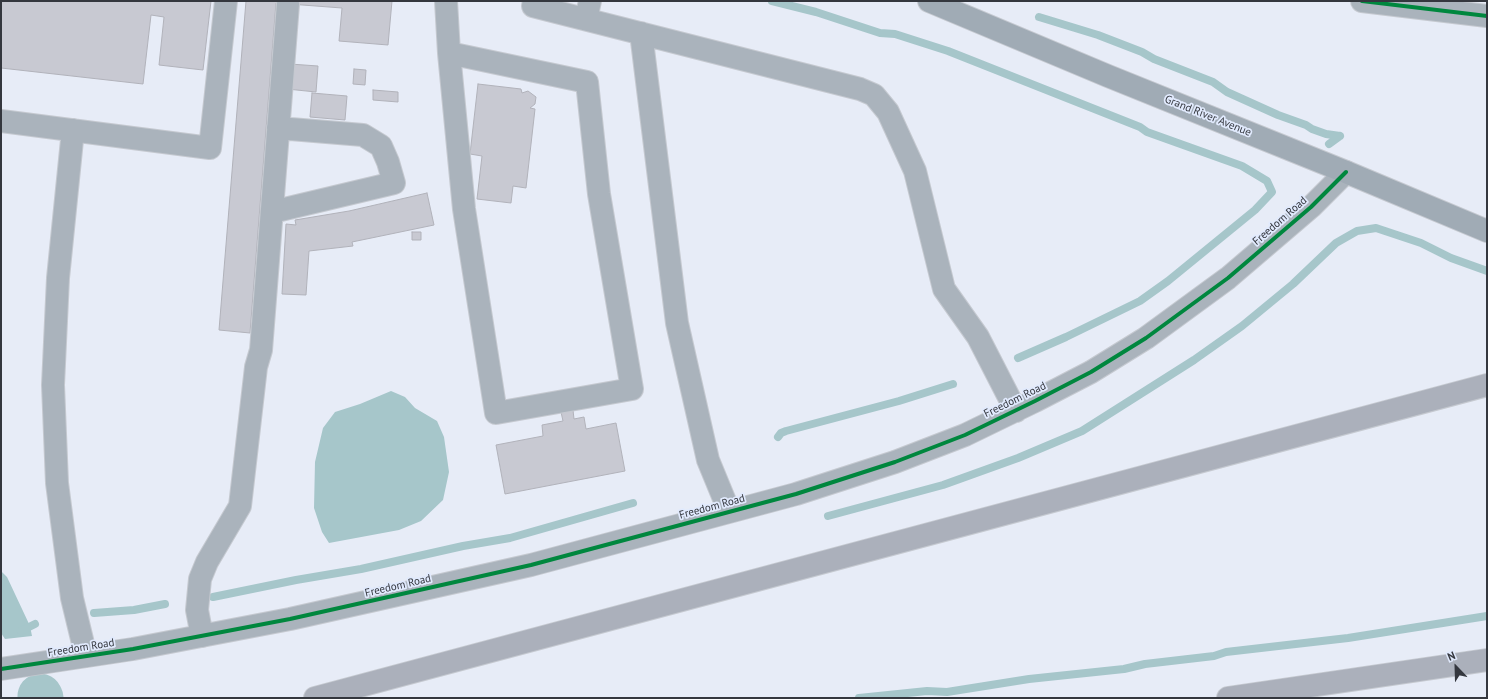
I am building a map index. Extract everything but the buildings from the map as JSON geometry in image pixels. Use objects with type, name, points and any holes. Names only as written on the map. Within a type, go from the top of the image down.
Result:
[{"type":"highway","points":[[316,698],[1487,386]]},
{"type":"highway","points":[[1228,698],[1487,660]]},
{"type":"main road","name":"Grand River Avenue","points":[[929,1],[1487,231]]},
{"type":"street","points":[[1,120],[210,148],[226,1]]},
{"type":"street","points":[[446,1],[449,53],[464,209],[496,413],[632,389],[599,194],[587,82],[449,53]]},
{"type":"street","points":[[534,1],[533,6],[588,10],[641,33],[860,89],[874,96],[888,112],[915,171],[944,289],[978,337],[1016,411]]},
{"type":"street","points":[[1362,1],[1487,16]]},
{"type":"street","points":[[202,636],[197,610],[200,578],[207,562],[240,506],[256,367],[261,350],[288,4]]},
{"type":"street","points":[[641,33],[677,323],[708,460],[728,511]]},
{"type":"street","points":[[272,212],[394,183],[388,162],[381,146],[363,134],[278,128]]},
{"type":"street","points":[[73,130],[58,278],[53,385],[57,483],[72,598],[86,656]]},
{"type":"street","name":"Freedom Road","points":[[1,670],[202,636],[290,619],[531,565],[796,494],[895,462],[965,435],[1016,411],[1091,372],[1146,338],[1228,278],[1311,207],[1346,172]]},
{"type":"shaded area","points":[[391,391],[405,397],[415,408],[437,421],[444,437],[449,472],[443,500],[421,521],[399,530],[329,543],[322,532],[314,508],[315,462],[323,428],[335,412],[360,404]]},
{"type":"shaded area","points":[[1,571],[7,577],[30,626],[32,636],[5,639],[1,633]]},
{"type":"waterway","points":[[772,1],[816,12],[880,33],[895,34],[948,51],[1140,127],[1147,132],[1242,166],[1267,181],[1272,192],[1255,210],[1168,281],[1140,301],[1066,337],[1018,358]]},
{"type":"waterway","points":[[1039,17],[1098,35],[1142,52],[1154,59],[1213,82],[1227,92],[1278,115],[1326,134],[1340,136]]},
{"type":"waterway","points":[[1329,144],[1340,136]]},
{"type":"waterway","points":[[828,516],[943,485],[1018,458],[1082,431],[1194,360],[1242,326],[1293,284],[1336,243],[1357,231],[1376,228],[1421,243],[1451,258],[1487,271]]},
{"type":"waterway","points":[[778,437],[781,433],[786,431],[899,401],[953,384]]},
{"type":"waterway","points":[[213,597],[296,580],[361,569],[463,546],[510,538],[633,503]]},
{"type":"waterway","points":[[94,613],[134,610],[165,604]]},
{"type":"waterway","points":[[859,698],[927,691],[947,692],[1029,679],[1124,669],[1145,664],[1214,656],[1226,652],[1348,638],[1487,616]]},
{"type":"waterway","points":[[21,631],[35,624]]},
{"type":"cycle path","points":[[1362,1],[1487,16]]},
{"type":"cycle path","points":[[1,669],[133,649],[290,619],[531,565],[796,494],[895,462],[965,435],[1035,401],[1091,372],[1146,338],[1228,278],[1311,207],[1346,172]]}]
